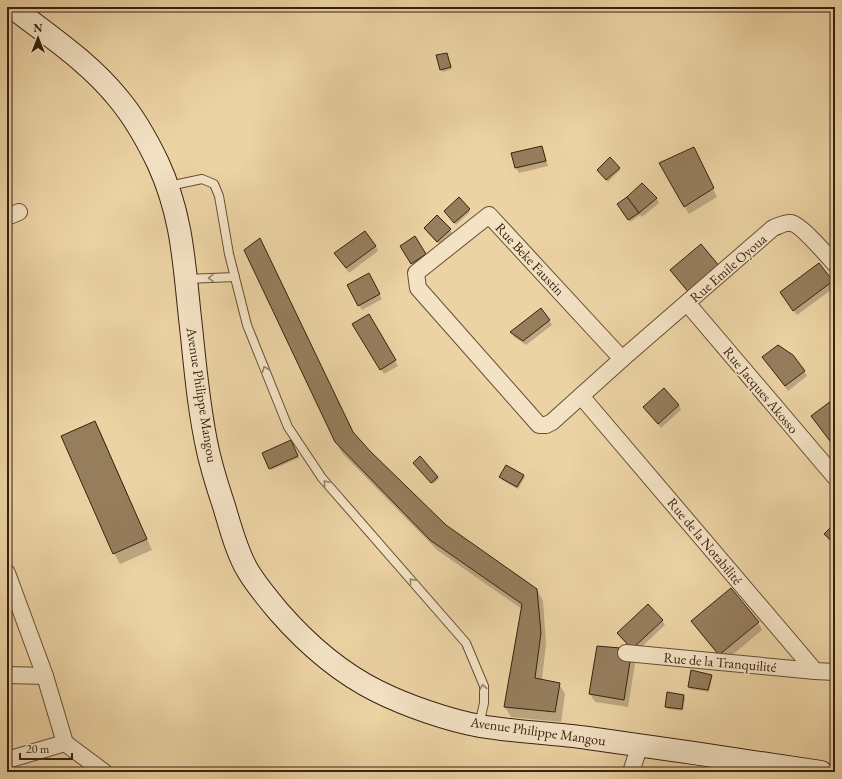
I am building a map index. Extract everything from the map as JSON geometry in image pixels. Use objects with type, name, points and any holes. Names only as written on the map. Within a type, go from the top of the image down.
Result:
[{"type":"street","name":"Avenue Philippe Mangou","points":[[12,7],[80,60],[117,96],[131,114],[158,163],[172,200],[178,224],[186,279],[199,398],[208,449],[230,528],[247,570],[267,598],[297,632],[322,656],[349,675],[377,691],[422,710],[478,725],[640,745],[821,772]]},
{"type":"street","name":"Rue Beke Faustin","points":[[489,215],[622,360],[552,422],[546,425],[539,424],[418,288],[416,273],[489,215]]},
{"type":"street","name":"Rue Emile Oyoua","points":[[622,360],[773,228],[784,223],[792,222],[800,227],[835,264]]},
{"type":"street","name":"Rue Jacques Akosso","points":[[687,303],[835,477]]},
{"type":"street","name":"Rue de la Notabilité","points":[[581,396],[815,671]]},
{"type":"street","points":[[7,573],[45,676],[65,743],[104,772]]},
{"type":"street","name":"Rue de la Tranquilité","points":[[626,653],[815,671]]},
{"type":"street","points":[[815,671],[835,672]]},
{"type":"street","points":[[7,675],[45,676]]},
{"type":"street","points":[[7,760],[65,743]]},
{"type":"street","points":[[631,772],[640,745]]},
{"type":"lane","points":[[167,186],[202,179],[214,184],[219,196],[230,254],[247,325],[288,427],[322,478],[466,643],[484,686],[484,703],[478,725]]},
{"type":"lane","points":[[186,279],[235,277]]},
{"type":"building","points":[[447,53],[451,67],[440,70],[436,55]]},
{"type":"building","points":[[542,146],[546,161],[515,168],[511,153]]},
{"type":"building","points":[[694,147],[714,188],[684,207],[659,163]]},
{"type":"building","points":[[610,157],[620,168],[606,180],[597,170]]},
{"type":"building","points":[[642,183],[657,198],[639,213],[627,197]]},
{"type":"building","points":[[459,197],[470,209],[454,223],[444,211]]},
{"type":"building","points":[[627,197],[639,213],[628,220],[617,204]]},
{"type":"building","points":[[437,215],[451,229],[437,242],[424,228]]},
{"type":"building","points":[[365,231],[376,246],[346,268],[334,253]]},
{"type":"building","points":[[415,236],[426,254],[411,264],[400,246]]},
{"type":"building","points":[[260,238],[353,432],[370,451],[446,525],[537,589],[541,633],[535,678],[560,683],[555,712],[504,707],[522,604],[430,540],[335,442],[244,250]]},
{"type":"building","points":[[701,244],[721,268],[690,294],[670,270]]},
{"type":"building","points":[[819,263],[833,281],[793,311],[780,292]]},
{"type":"building","points":[[369,273],[380,294],[358,306],[347,285]]},
{"type":"building","points":[[541,308],[550,320],[523,341],[510,332]]},
{"type":"building","points":[[369,314],[396,360],[380,370],[352,324]]},
{"type":"building","points":[[778,345],[793,355],[805,371],[785,386],[762,357]]},
{"type":"building","points":[[664,388],[679,405],[658,424],[643,407]]},
{"type":"building","points":[[831,401],[835,407],[835,444],[833,445],[811,416]]},
{"type":"building","points":[[95,421],[147,539],[113,554],[61,436]]},
{"type":"building","points":[[291,440],[298,456],[269,469],[262,453]]},
{"type":"building","points":[[420,456],[438,477],[431,483],[413,463]]},
{"type":"building","points":[[506,465],[524,475],[517,487],[499,477]]},
{"type":"building","points":[[835,523],[835,544],[824,534]]},
{"type":"building","points":[[731,588],[759,622],[719,655],[691,621]]},
{"type":"building","points":[[648,604],[663,620],[632,649],[617,633]]},
{"type":"building","points":[[597,646],[632,649],[624,700],[589,694]]},
{"type":"building","points":[[691,670],[712,675],[708,690],[688,687]]},
{"type":"building","points":[[835,686],[835,714],[831,713]]},
{"type":"building","points":[[667,692],[684,695],[682,709],[665,707]]}]
